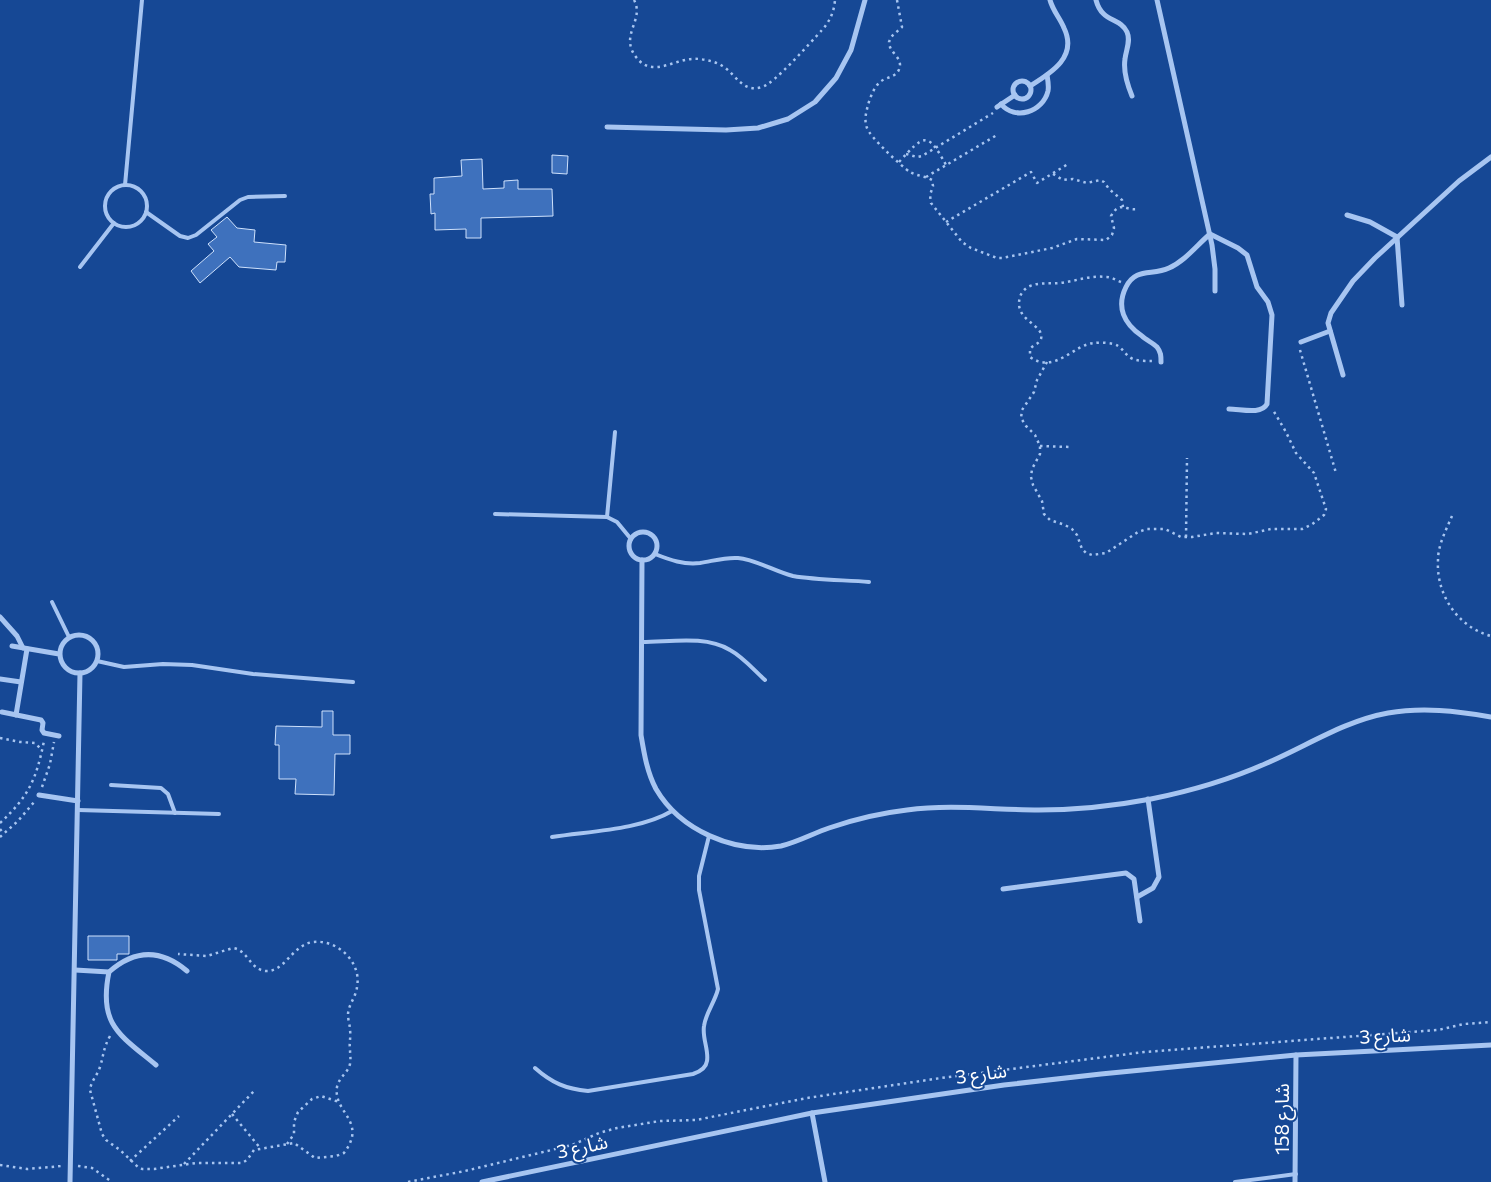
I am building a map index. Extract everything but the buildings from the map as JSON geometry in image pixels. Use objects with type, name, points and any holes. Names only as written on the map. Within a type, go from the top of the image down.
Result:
[{"type":"street","points":[[607,127],[726,130],[758,128],[788,119],[815,102],[836,78],[851,50],[865,0]]},
{"type":"street","points":[[1030,86],[1056,69],[1063,60],[1067,50],[1068,40],[1065,29],[1054,11],[1050,0]]},
{"type":"street","points":[[1096,0],[1102,14],[1121,25],[1129,38],[1124,72],[1132,96]]},
{"type":"street","points":[[1157,0],[1210,234],[1215,263],[1215,290]]},
{"type":"street","points":[[1015,95],[1000,106],[1020,114],[1026,113],[1039,105],[1045,99],[1048,92],[1049,83],[1047,75]]},
{"type":"street","points":[[1025,81],[1030,86],[1031,92],[1027,97],[1021,99],[1015,95],[1013,88],[1018,82],[1025,81]]},
{"type":"street","points":[[1342,375],[1328,323],[1329,316],[1353,281],[1397,237],[1459,181],[1491,157]]},
{"type":"street","points":[[1347,214],[1370,222],[1397,237]]},
{"type":"street","points":[[1161,362],[1161,354],[1156,346],[1130,327],[1124,318],[1121,307],[1122,295],[1132,278],[1140,273],[1160,272],[1170,268],[1210,234]]},
{"type":"street","points":[[1210,234],[1238,248],[1247,255],[1257,287],[1268,302],[1272,315],[1266,407],[1260,411],[1229,409]]},
{"type":"street","points":[[1397,237],[1402,305]]},
{"type":"street","points":[[1301,342],[1330,332]]},
{"type":"street","points":[[637,533],[651,533],[655,536],[658,545],[655,554],[642,560],[638,559],[631,553],[629,544],[631,539],[637,533]]},
{"type":"street","points":[[642,560],[641,735],[645,762],[656,788],[672,811],[690,825],[709,836],[732,844],[757,847],[782,846],[828,828],[855,820],[910,809],[972,807],[1039,810],[1075,809],[1148,799],[1188,791],[1229,779],[1357,721],[1388,713],[1419,710],[1451,710],[1491,717]]},
{"type":"street","points":[[0,617],[25,648],[22,682],[16,715]]},
{"type":"street","points":[[79,634],[89,637],[94,641],[98,651],[97,661],[90,670],[74,673],[62,664],[59,654],[62,644],[69,637],[79,634]]},
{"type":"street","points":[[12,646],[59,654]]},
{"type":"street","points":[[70,1182],[80,673]]},
{"type":"street","points":[[0,679],[22,682]]},
{"type":"street","points":[[2,712],[41,720],[43,732],[60,736]]},
{"type":"street","points":[[39,795],[78,801]]},
{"type":"street","points":[[1137,897],[1153,888],[1158,877],[1148,799]]},
{"type":"street","points":[[1003,889],[1126,873],[1134,879],[1140,921]]},
{"type":"street","points":[[156,1065],[126,1041],[114,1028],[106,1005],[109,972],[118,964],[130,958],[154,954],[166,957],[187,971]]},
{"type":"street","points":[[75,970],[109,972]]},
{"type":"street","name":"شارع 3","points":[[482,1182],[812,1113],[1004,1085],[1296,1055],[1491,1046]]},
{"type":"street","name":"شارع 158","points":[[1296,1055],[1296,1182]]},
{"type":"street","points":[[812,1113],[824,1182]]},
{"type":"lane","points":[[125,185],[142,0]]},
{"type":"lane","points":[[125,185],[131,186],[140,191],[146,200],[146,212],[140,221],[130,226],[124,226],[114,222],[107,214],[105,202],[114,188],[125,185]]},
{"type":"lane","points":[[146,212],[180,236],[188,238],[196,235],[240,200],[248,197],[286,196]]},
{"type":"lane","points":[[80,267],[114,222]]},
{"type":"lane","points":[[607,518],[615,432]]},
{"type":"lane","points":[[495,514],[607,518],[617,522],[631,539]]},
{"type":"lane","points":[[655,554],[669,560],[684,563],[737,558],[749,560],[795,576],[869,582]]},
{"type":"lane","points":[[52,602],[69,637]]},
{"type":"lane","points":[[642,642],[707,642],[720,645],[732,650],[765,680]]},
{"type":"lane","points":[[97,661],[124,667],[163,664],[192,665],[261,675],[353,682]]},
{"type":"lane","points":[[110,785],[161,788],[168,794],[175,813]]},
{"type":"lane","points":[[78,810],[218,814]]},
{"type":"lane","points":[[552,837],[640,824],[672,811]]},
{"type":"lane","points":[[536,1068],[546,1078],[559,1085],[573,1090],[588,1091],[693,1074],[700,1072],[705,1067],[707,1061],[704,1027],[706,1017],[716,1000],[718,989],[699,890],[699,876],[709,836]]},
{"type":"lane","points":[[1235,1182],[1296,1174]]},
{"type":"path","points":[[634,0],[637,15],[630,34],[630,45],[635,56],[643,64],[655,68],[689,58],[710,61],[724,67],[740,83],[755,89],[770,84],[822,30],[830,20],[835,0]]},
{"type":"path","points":[[898,0],[902,27],[891,37],[889,42],[891,52],[898,59],[900,65],[898,72],[894,76],[884,79],[878,84],[870,100],[865,122],[869,133],[899,162],[911,172],[932,180],[930,195],[932,204],[966,245],[997,258],[1002,258],[1052,248],[1077,239],[1106,240],[1110,238],[1113,232],[1114,224],[1111,216],[1115,209],[1120,206],[1134,210],[1138,209]]},
{"type":"path","points":[[906,154],[911,157],[922,156],[1000,106]]},
{"type":"path","points":[[926,177],[997,135]]},
{"type":"path","points":[[899,162],[917,142],[922,140],[931,142],[946,166]]},
{"type":"path","points":[[946,222],[1032,172],[1037,183],[1068,164]]},
{"type":"path","points":[[1052,173],[1063,180],[1073,178],[1087,183],[1100,180],[1122,200],[1123,207]]},
{"type":"path","points":[[1127,285],[1109,277],[1100,276],[1058,283],[1038,283],[1027,287],[1020,295],[1018,306],[1022,316],[1038,329],[1041,339],[1030,349],[1030,357],[1034,360],[1047,362],[1060,359],[1095,342],[1116,345],[1125,354],[1138,361],[1161,362]]},
{"type":"path","points":[[1301,342],[1302,358],[1336,473]]},
{"type":"path","points":[[1047,362],[1037,380],[1034,392],[1022,410],[1021,418],[1035,435],[1040,446],[1040,454],[1032,470],[1031,477],[1033,485],[1040,496],[1044,514],[1050,520],[1072,529],[1077,535],[1082,549],[1092,555],[1106,553],[1138,532],[1146,529],[1165,529],[1181,537],[1216,532],[1248,534],[1271,529],[1302,529],[1324,515],[1326,509],[1314,473],[1296,453],[1267,400]]},
{"type":"path","points":[[1040,446],[1070,447]]},
{"type":"path","points":[[1186,537],[1187,458]]},
{"type":"path","points":[[1452,516],[1442,540],[1438,559],[1438,578],[1444,596],[1454,612],[1468,625],[1491,636]]},
{"type":"path","points":[[0,823],[15,810],[31,787],[38,768],[46,734]]},
{"type":"path","points":[[0,738],[35,743],[42,750]]},
{"type":"path","points":[[0,829],[4,834]]},
{"type":"path","points":[[114,1028],[103,1049],[99,1068],[90,1090],[102,1134],[106,1140],[138,1167],[147,1170],[183,1165],[242,1163],[247,1160],[254,1150],[287,1144],[298,1144],[309,1156],[315,1158],[336,1156],[344,1153],[350,1140],[352,1127],[339,1102],[337,1086],[350,1065],[348,1012],[358,981],[354,967],[344,952],[322,942],[305,944],[298,948],[277,968],[266,971],[256,968],[244,953],[237,948],[212,956],[178,954],[166,957]]},
{"type":"path","points":[[183,1165],[254,1091]]},
{"type":"path","points":[[287,1144],[294,1134],[295,1117],[306,1104],[320,1096],[339,1102]]},
{"type":"path","points":[[232,1114],[261,1149]]},
{"type":"path","points":[[130,1161],[178,1116]]},
{"type":"path","points":[[0,1164],[27,1169],[70,1166],[92,1168],[112,1182]]}]
